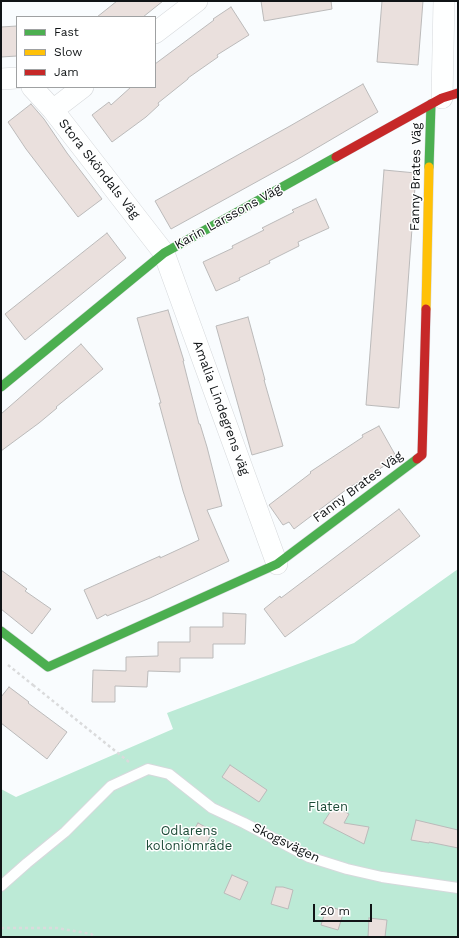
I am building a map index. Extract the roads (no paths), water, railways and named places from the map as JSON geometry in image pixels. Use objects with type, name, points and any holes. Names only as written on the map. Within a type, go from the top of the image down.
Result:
[{"type":"street","points":[[156,31],[197,1]]},
{"type":"street","points":[[443,98],[444,1]]},
{"type":"street","points":[[1,79],[16,78]]},
{"type":"street","name":"Stora Sköndals Väg","points":[[33,88],[53,110],[164,252]]},
{"type":"street","points":[[53,110],[82,88]]},
{"type":"street","name":"Karin Larssons Väg","points":[[1,387],[10,376],[164,252],[443,98]]},
{"type":"street","name":"Fanny Brates Väg","points":[[1,631],[48,667],[277,564],[422,455],[443,98]]},
{"type":"street","name":"Amalia Lindegrens väg","points":[[164,252],[277,564]]},
{"type":"lane","name":"Skogsvägen","points":[[1,886],[26,863],[65,832],[111,786],[148,769],[170,774],[212,808],[309,857],[347,869],[382,877],[458,888]]},
{"type":"park label","name":"Flaten","points":[[328,807]]},
{"type":"park label","name":"Odlarens koloniområde","points":[[189,838]]}]
